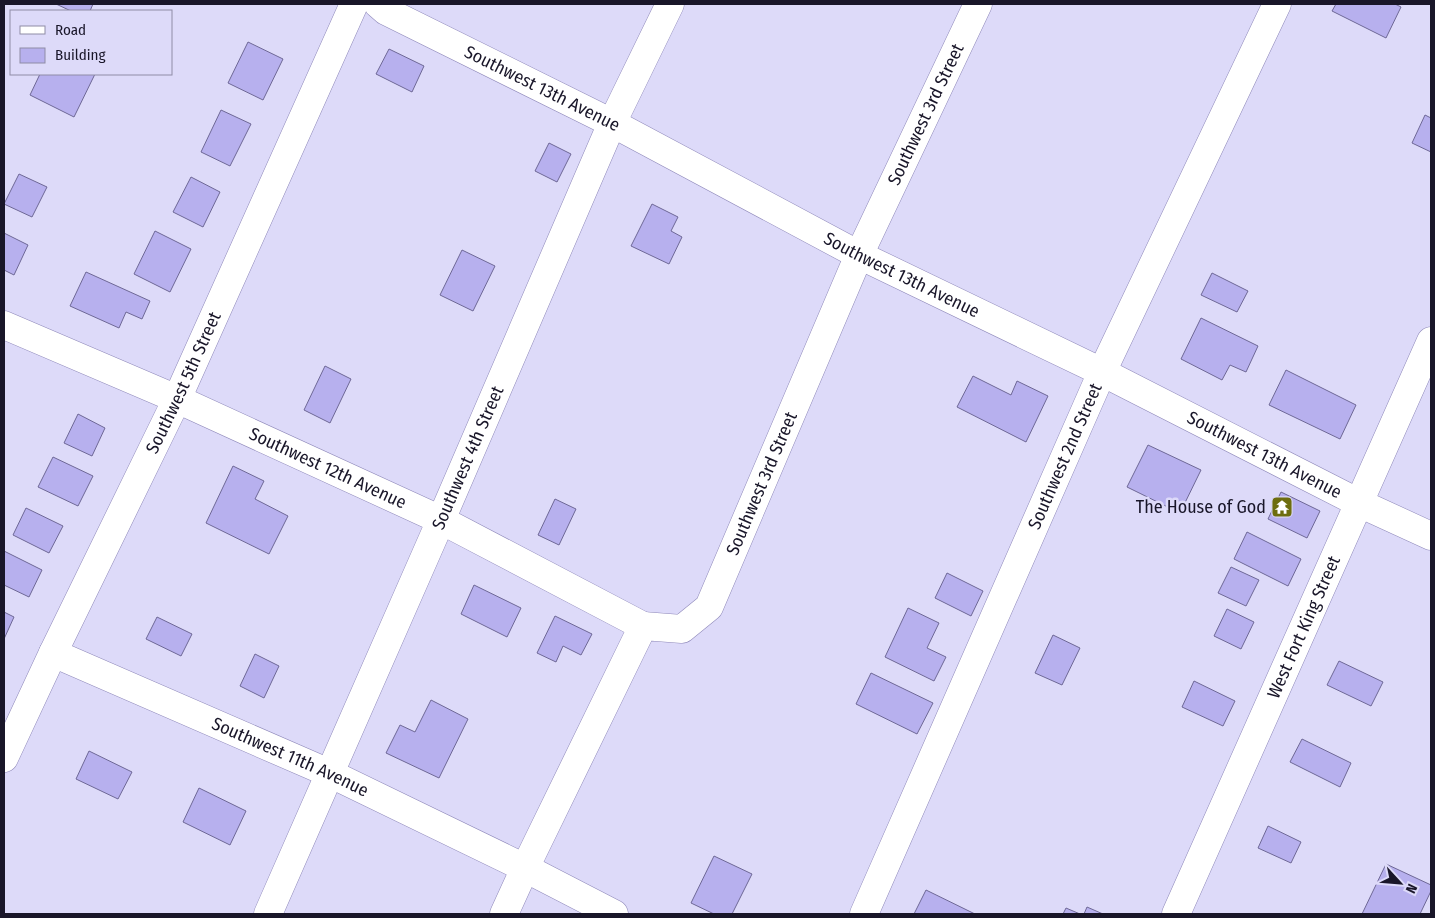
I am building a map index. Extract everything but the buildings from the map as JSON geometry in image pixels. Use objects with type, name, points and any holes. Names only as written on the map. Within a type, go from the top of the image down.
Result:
[{"type":"street","name":"Southwest 5th Street","points":[[4,758],[177,399],[354,4]]},
{"type":"street","name":"Southwest 13th Avenue","points":[[378,4],[386,11],[612,123],[859,256],[1102,372],[1359,503],[1431,536]]},
{"type":"street","name":"Southwest 4th Street","points":[[268,914],[441,520],[612,123],[670,4]]},
{"type":"street","name":"Southwest 3rd Street","points":[[643,626],[682,629],[708,607],[859,256],[978,4]]},
{"type":"street","name":"Southwest 2nd Street","points":[[864,914],[1102,372],[1277,4]]},
{"type":"street","name":"Southwest 12th Avenue","points":[[4,325],[177,399],[441,520],[643,626]]},
{"type":"street","name":"West Fort King Street","points":[[1176,914],[1431,340]]},
{"type":"street","points":[[504,914],[643,626]]},
{"type":"street","name":"Southwest 11th Avenue","points":[[53,653],[329,773],[525,868],[614,914]]},
{"type":"place","name":"The House of God","points":[[1282,507]]}]
